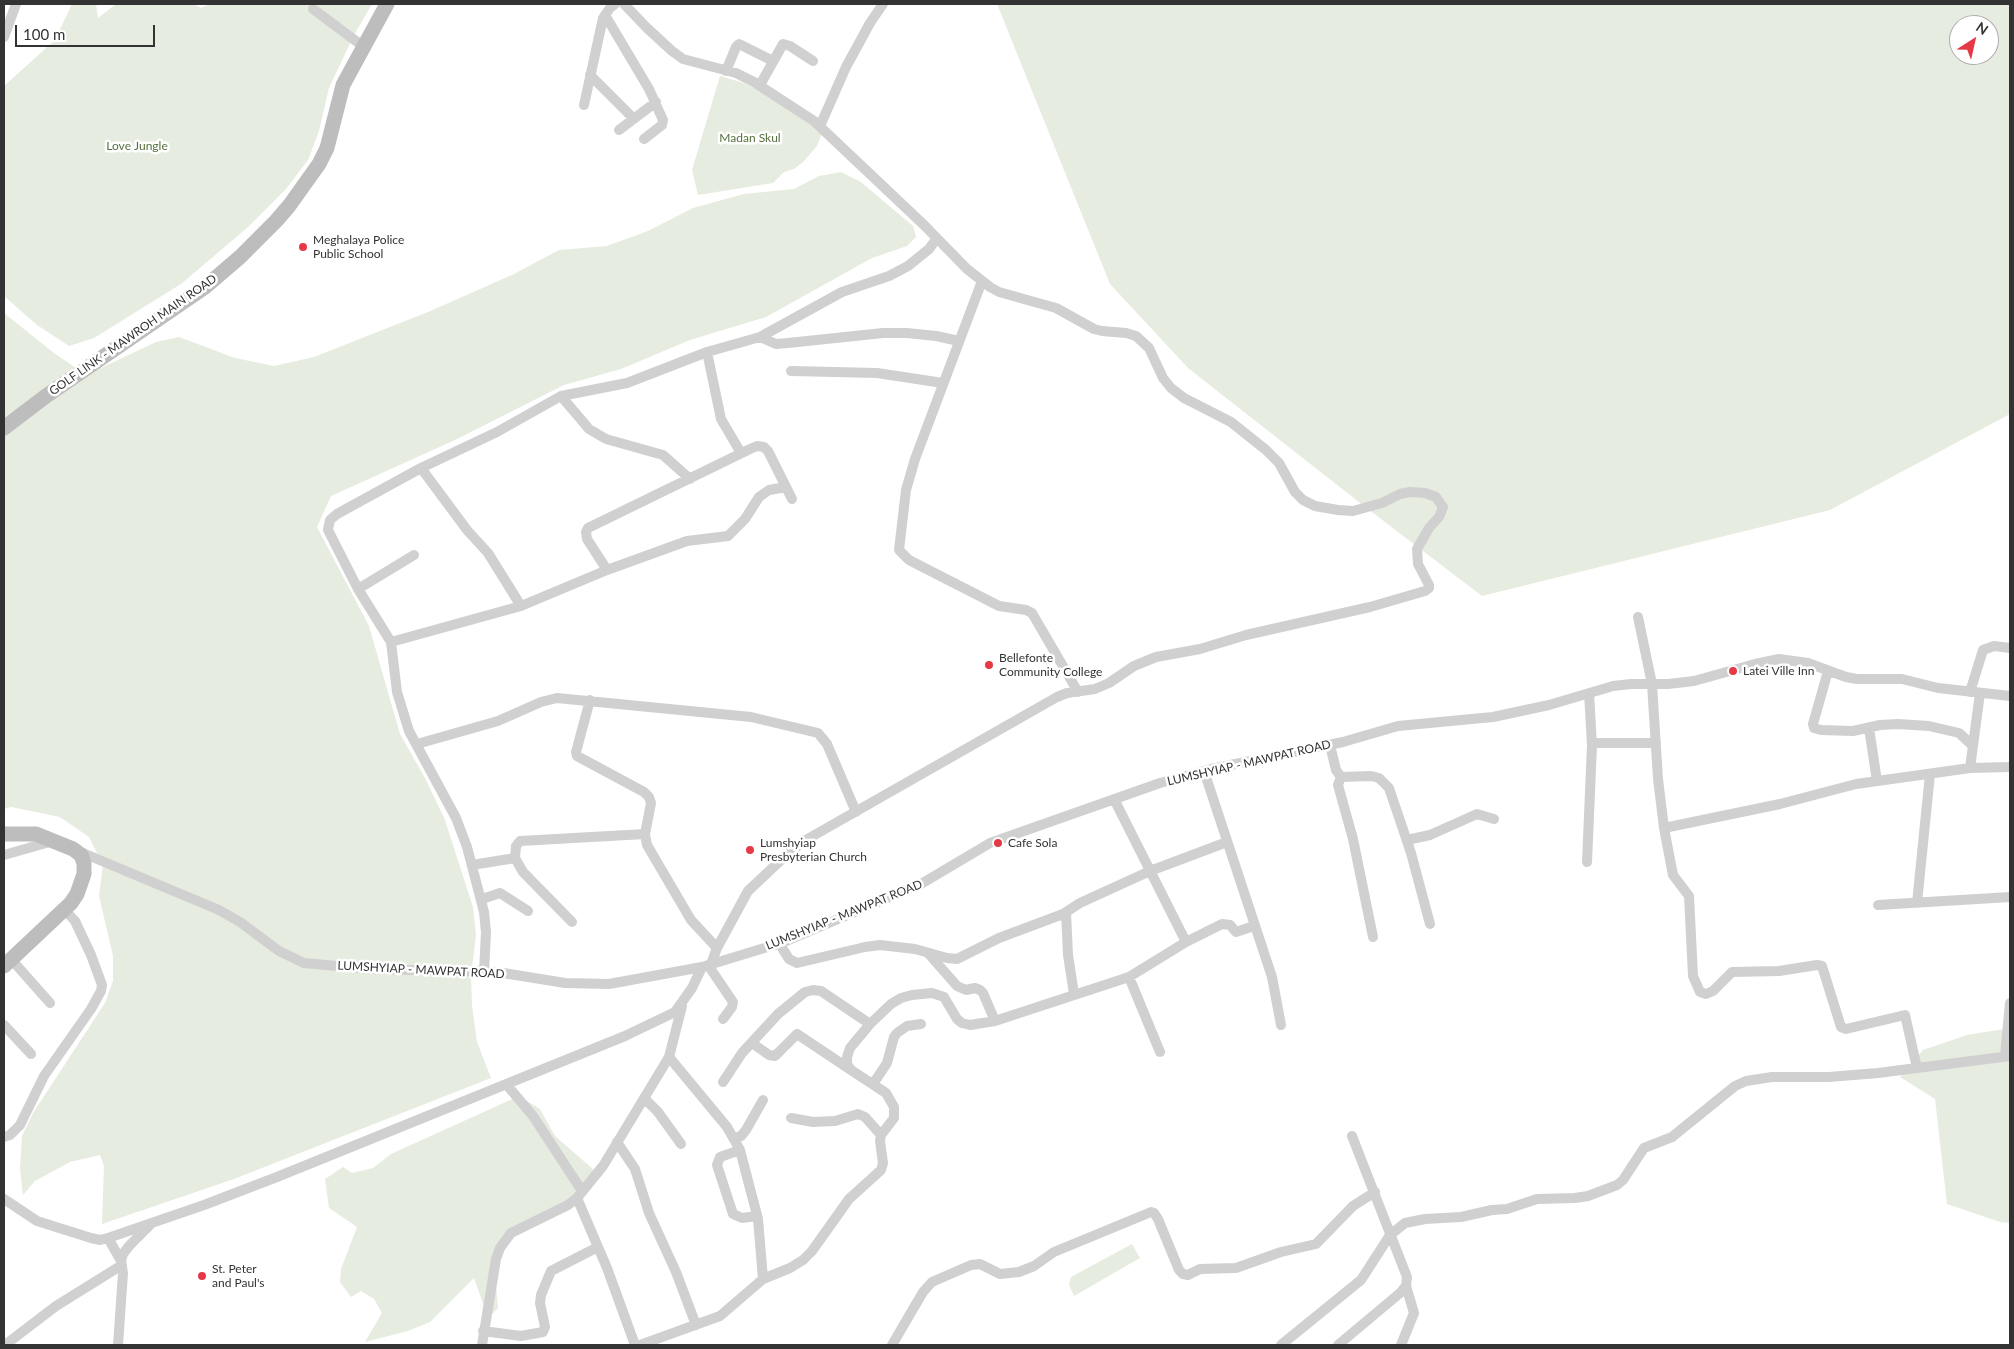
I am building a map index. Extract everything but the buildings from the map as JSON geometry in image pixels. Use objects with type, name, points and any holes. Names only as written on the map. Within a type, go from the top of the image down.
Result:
[{"type":"street","points":[[4,38],[16,4]]},
{"type":"street","points":[[584,105],[604,15],[615,4]]},
{"type":"street","points":[[820,126],[846,67],[870,23],[883,4]]},
{"type":"street","name":"GOLF LINK - MAWROH MAIN ROAD","points":[[4,428],[46,396],[206,287],[276,221],[319,164],[327,148],[343,85],[384,5]]},
{"type":"street","points":[[4,1199],[37,1221],[96,1239],[108,1238],[277,1177],[625,1036],[675,1012],[682,1005],[717,948],[748,891],[804,842],[1057,697],[1067,693],[1095,689],[1109,683],[1134,666],[1156,657],[1200,649],[1246,635],[1370,607],[1425,591],[1429,588],[1418,564],[1417,549],[1429,528],[1439,517],[1443,507],[1436,497],[1425,493],[1410,492],[1400,494],[1382,503],[1353,510],[1338,510],[1315,506],[1303,500],[1295,492],[1279,463],[1266,450],[1230,422],[1184,398],[1171,388],[1163,378],[1149,348],[1136,336],[1094,329],[1056,308],[999,292],[982,282],[820,126],[760,85],[726,70],[684,59],[672,51],[647,28],[628,5]]},
{"type":"street","points":[[313,9],[364,47]]},
{"type":"street","points":[[604,15],[656,102],[663,123],[644,139]]},
{"type":"street","points":[[726,70],[739,44],[772,61]]},
{"type":"street","points":[[760,85],[783,44],[790,46],[814,61]]},
{"type":"street","points":[[590,75],[634,118]]},
{"type":"street","points":[[619,130],[656,102]]},
{"type":"street","points":[[484,972],[486,932],[482,899],[456,818],[409,731],[400,705],[393,670],[391,642],[358,589],[328,530],[330,520],[337,514],[421,468],[497,432],[561,396],[626,383],[707,352],[760,337],[842,292],[889,276],[908,266],[929,249],[937,238]]},
{"type":"street","points":[[982,282],[915,459],[906,490],[899,550],[909,560],[999,606],[1026,610],[1032,613],[1078,692]]},
{"type":"street","points":[[760,337],[776,344],[788,344],[884,333],[907,333],[959,341]]},
{"type":"street","points":[[707,352],[721,419],[741,453]]},
{"type":"street","points":[[791,371],[877,374],[943,383]]},
{"type":"street","points":[[561,396],[589,429],[606,440],[663,455],[690,479]]},
{"type":"street","points":[[607,570],[586,539],[588,528],[757,446],[768,450],[792,499]]},
{"type":"street","points":[[421,468],[467,530],[488,553],[521,606]]},
{"type":"street","points":[[391,642],[521,606],[607,570],[687,541],[728,536],[745,519],[759,497],[769,490],[786,487]]},
{"type":"street","points":[[358,589],[414,555]]},
{"type":"street","points":[[1638,617],[1652,684],[1659,793],[1664,828],[1672,875],[1686,890],[1690,903],[1693,976],[1700,992],[1706,994],[1713,991],[1732,972],[1779,971],[1817,965],[1822,966],[1840,1027],[1846,1030],[1905,1016],[1917,1068]]},
{"type":"street","points":[[1970,768],[1973,746],[1975,692],[1983,650],[1994,646],[2010,648]]},
{"type":"street","name":"LUMSHYIAP - MAWPAT ROAD","points":[[4,834],[36,834],[54,840],[214,907],[240,922],[279,951],[304,963],[370,969],[484,972],[588,984],[632,980],[707,965],[779,943],[921,884],[990,843],[1114,799],[1160,783],[1204,771],[1330,745],[1398,726],[1493,717],[1549,705],[1589,692],[1623,685],[1694,681],[1779,659],[1798,661],[1857,679],[1902,679],[1938,688],[2010,696]]},
{"type":"street","points":[[1828,671],[1812,726],[1821,730],[1853,731],[1898,724],[1929,726],[1959,733],[1973,746]]},
{"type":"street","points":[[1587,862],[1592,743],[1589,692]]},
{"type":"street","points":[[417,744],[498,722],[548,699],[590,700],[751,718],[812,730],[823,736],[856,812]]},
{"type":"street","points":[[590,700],[576,752],[577,756],[650,797],[651,803],[645,834],[646,845],[690,920],[717,948]]},
{"type":"street","points":[[1868,728],[1877,781]]},
{"type":"street","points":[[1592,743],[1656,743]]},
{"type":"street","points":[[1330,745],[1336,770],[1340,777],[1338,785],[1353,839],[1373,937]]},
{"type":"street","points":[[1664,828],[1780,804],[1848,786],[1970,768],[2010,767]]},
{"type":"street","points":[[1204,771],[1272,977],[1281,1025]]},
{"type":"street","points":[[1917,903],[1930,774]]},
{"type":"street","points":[[1340,777],[1371,776],[1379,778],[1386,783],[1407,840],[1430,924]]},
{"type":"street","points":[[1114,799],[1186,942]]},
{"type":"street","points":[[1407,840],[1430,835],[1477,814],[1494,819]]},
{"type":"street","points":[[572,922],[523,872],[515,858],[516,846],[524,840],[645,834]]},
{"type":"street","points":[[4,856],[54,840]]},
{"type":"street","points":[[779,943],[789,959],[797,963],[865,946],[894,946],[957,958],[1000,938],[1066,912],[1080,903],[1150,871],[1227,842]]},
{"type":"street","points":[[50,1002],[7,962],[65,910],[77,894],[84,874],[84,863],[81,855],[74,849]]},
{"type":"street","points":[[472,865],[515,858]]},
{"type":"street","points":[[482,899],[500,893],[528,911]]},
{"type":"street","points":[[1878,905],[2010,897]]},
{"type":"street","points":[[4,1138],[20,1125],[44,1076],[101,992],[102,985],[91,954],[75,922],[65,910]]},
{"type":"street","points":[[1066,912],[1067,946],[1074,994]]},
{"type":"street","points":[[852,1070],[847,1064],[850,1048],[870,1024],[891,1004],[901,998],[932,993],[944,997],[957,1019],[962,1023],[970,1025],[995,1021],[1129,977],[1186,942],[1222,924],[1230,925],[1236,932],[1254,926]]},
{"type":"street","points":[[927,952],[957,986],[966,990],[975,988],[980,990],[995,1021]]},
{"type":"street","points":[[707,965],[733,1002],[732,1007],[722,1019]]},
{"type":"street","points":[[1129,977],[1160,1052]]},
{"type":"street","points":[[723,1082],[742,1053],[793,1001],[806,992],[813,990],[821,991],[870,1024]]},
{"type":"street","points":[[1281,1345],[1361,1280],[1390,1235],[1405,1224],[1416,1220],[1461,1217],[1507,1208],[1537,1199],[1588,1196],[1617,1185],[1624,1180],[1644,1148],[1672,1136],[1735,1086],[1746,1081],[1772,1077],[1828,1077],[2008,1056],[2010,1003]]},
{"type":"street","points":[[482,1345],[496,1258],[505,1240],[511,1233],[558,1211],[580,1194],[603,1166],[669,1057],[682,1005]]},
{"type":"street","points":[[873,1084],[887,1063],[896,1033],[908,1026],[921,1024]]},
{"type":"street","points":[[4,1025],[31,1054]]},
{"type":"street","points":[[640,1345],[720,1316],[763,1279],[790,1268],[803,1260],[812,1251],[849,1199],[881,1170],[881,1135],[894,1118],[894,1107],[886,1094],[797,1034],[774,1056],[769,1055],[752,1044]]},
{"type":"street","points":[[669,1057],[735,1138],[740,1150],[757,1216],[763,1279]]},
{"type":"street","points":[[506,1084],[533,1116],[580,1194],[635,1345]]},
{"type":"street","points":[[644,1098],[658,1112],[681,1144]]},
{"type":"street","points":[[735,1138],[741,1136],[746,1130],[763,1100]]},
{"type":"street","points":[[790,1118],[813,1122],[835,1122],[858,1114],[865,1117],[881,1135]]},
{"type":"street","points":[[1352,1136],[1406,1271],[1406,1286],[1414,1313],[1401,1345]]},
{"type":"street","points":[[617,1142],[636,1169],[649,1214],[676,1272],[696,1325]]},
{"type":"street","points":[[740,1150],[720,1157],[717,1165],[733,1214],[742,1218],[757,1216]]},
{"type":"street","points":[[892,1345],[922,1292],[932,1282],[971,1265],[980,1264],[1000,1274],[1019,1272],[1034,1266],[1054,1252],[1151,1212],[1158,1219],[1179,1270],[1183,1274],[1188,1275],[1200,1269],[1236,1268],[1281,1252],[1316,1244],[1324,1238],[1353,1206],[1375,1192]]},
{"type":"street","points":[[118,1345],[123,1254],[152,1223]]},
{"type":"street","points":[[108,1238],[122,1263]]},
{"type":"street","points":[[483,1332],[521,1336],[543,1332],[545,1327],[540,1303],[541,1295],[551,1271],[598,1247]]},
{"type":"street","points":[[5,1345],[64,1300],[122,1263]]},
{"type":"street","points":[[1338,1345],[1406,1286]]},
{"type":"green space","name":"Love Jungle","points":[[72,4],[96,4],[98,18],[116,4],[194,4],[201,8],[210,4],[372,4],[353,37],[329,88],[319,131],[308,160],[286,189],[247,228],[181,284],[94,338],[69,346],[37,325],[4,296],[4,86],[55,40]]},
{"type":"green space","points":[[997,4],[2010,4],[2010,414],[1830,510],[1482,596],[1188,368],[1110,284]]},
{"type":"green space","name":"Madan Skul","points":[[720,76],[744,83],[772,97],[822,133],[817,146],[803,162],[794,169],[784,172],[773,183],[698,195],[692,170]]},
{"type":"green space","points":[[841,172],[861,182],[913,226],[916,237],[907,246],[872,258],[766,317],[690,340],[621,369],[564,385],[455,440],[331,496],[317,527],[369,626],[400,734],[425,778],[445,820],[473,907],[476,935],[471,976],[472,1005],[477,1042],[491,1078],[234,1179],[102,1224],[104,1166],[100,1155],[70,1162],[35,1181],[23,1195],[20,1169],[22,1136],[33,1113],[105,1003],[113,981],[113,956],[99,896],[103,865],[89,837],[60,817],[11,807],[4,809],[4,313],[76,368],[101,368],[156,342],[179,337],[235,358],[274,366],[314,357],[428,312],[514,274],[559,250],[607,246],[648,231],[693,208],[744,194],[794,189],[819,176]]},
{"type":"green space","points":[[2010,1028],[2010,1223],[2000,1222],[1947,1204],[1935,1099],[1900,1077],[1923,1050],[1967,1035]]},
{"type":"green space","points":[[519,1096],[540,1109],[555,1136],[601,1176],[590,1188],[515,1234],[501,1254],[495,1274],[498,1308],[488,1318],[474,1278],[430,1322],[408,1331],[365,1342],[382,1313],[374,1299],[361,1291],[351,1297],[340,1282],[341,1269],[357,1227],[329,1208],[325,1179],[343,1167],[352,1173],[373,1168],[391,1154]]},
{"type":"green space","points":[[1132,1244],[1140,1258],[1074,1296],[1069,1285],[1071,1277]]},
{"type":"place","name":"Meghalaya Police Public School","points":[[303,247]]},
{"type":"place","name":"Bellefonte Community College","points":[[989,665]]},
{"type":"place","name":"Latei Ville Inn","points":[[1733,671]]},
{"type":"place","name":"Cafe Sola","points":[[998,843]]},
{"type":"place","name":"Lumshyiap Presbyterian Church","points":[[750,850]]},
{"type":"place","name":"St. Peter and Paul's","points":[[202,1276]]}]
